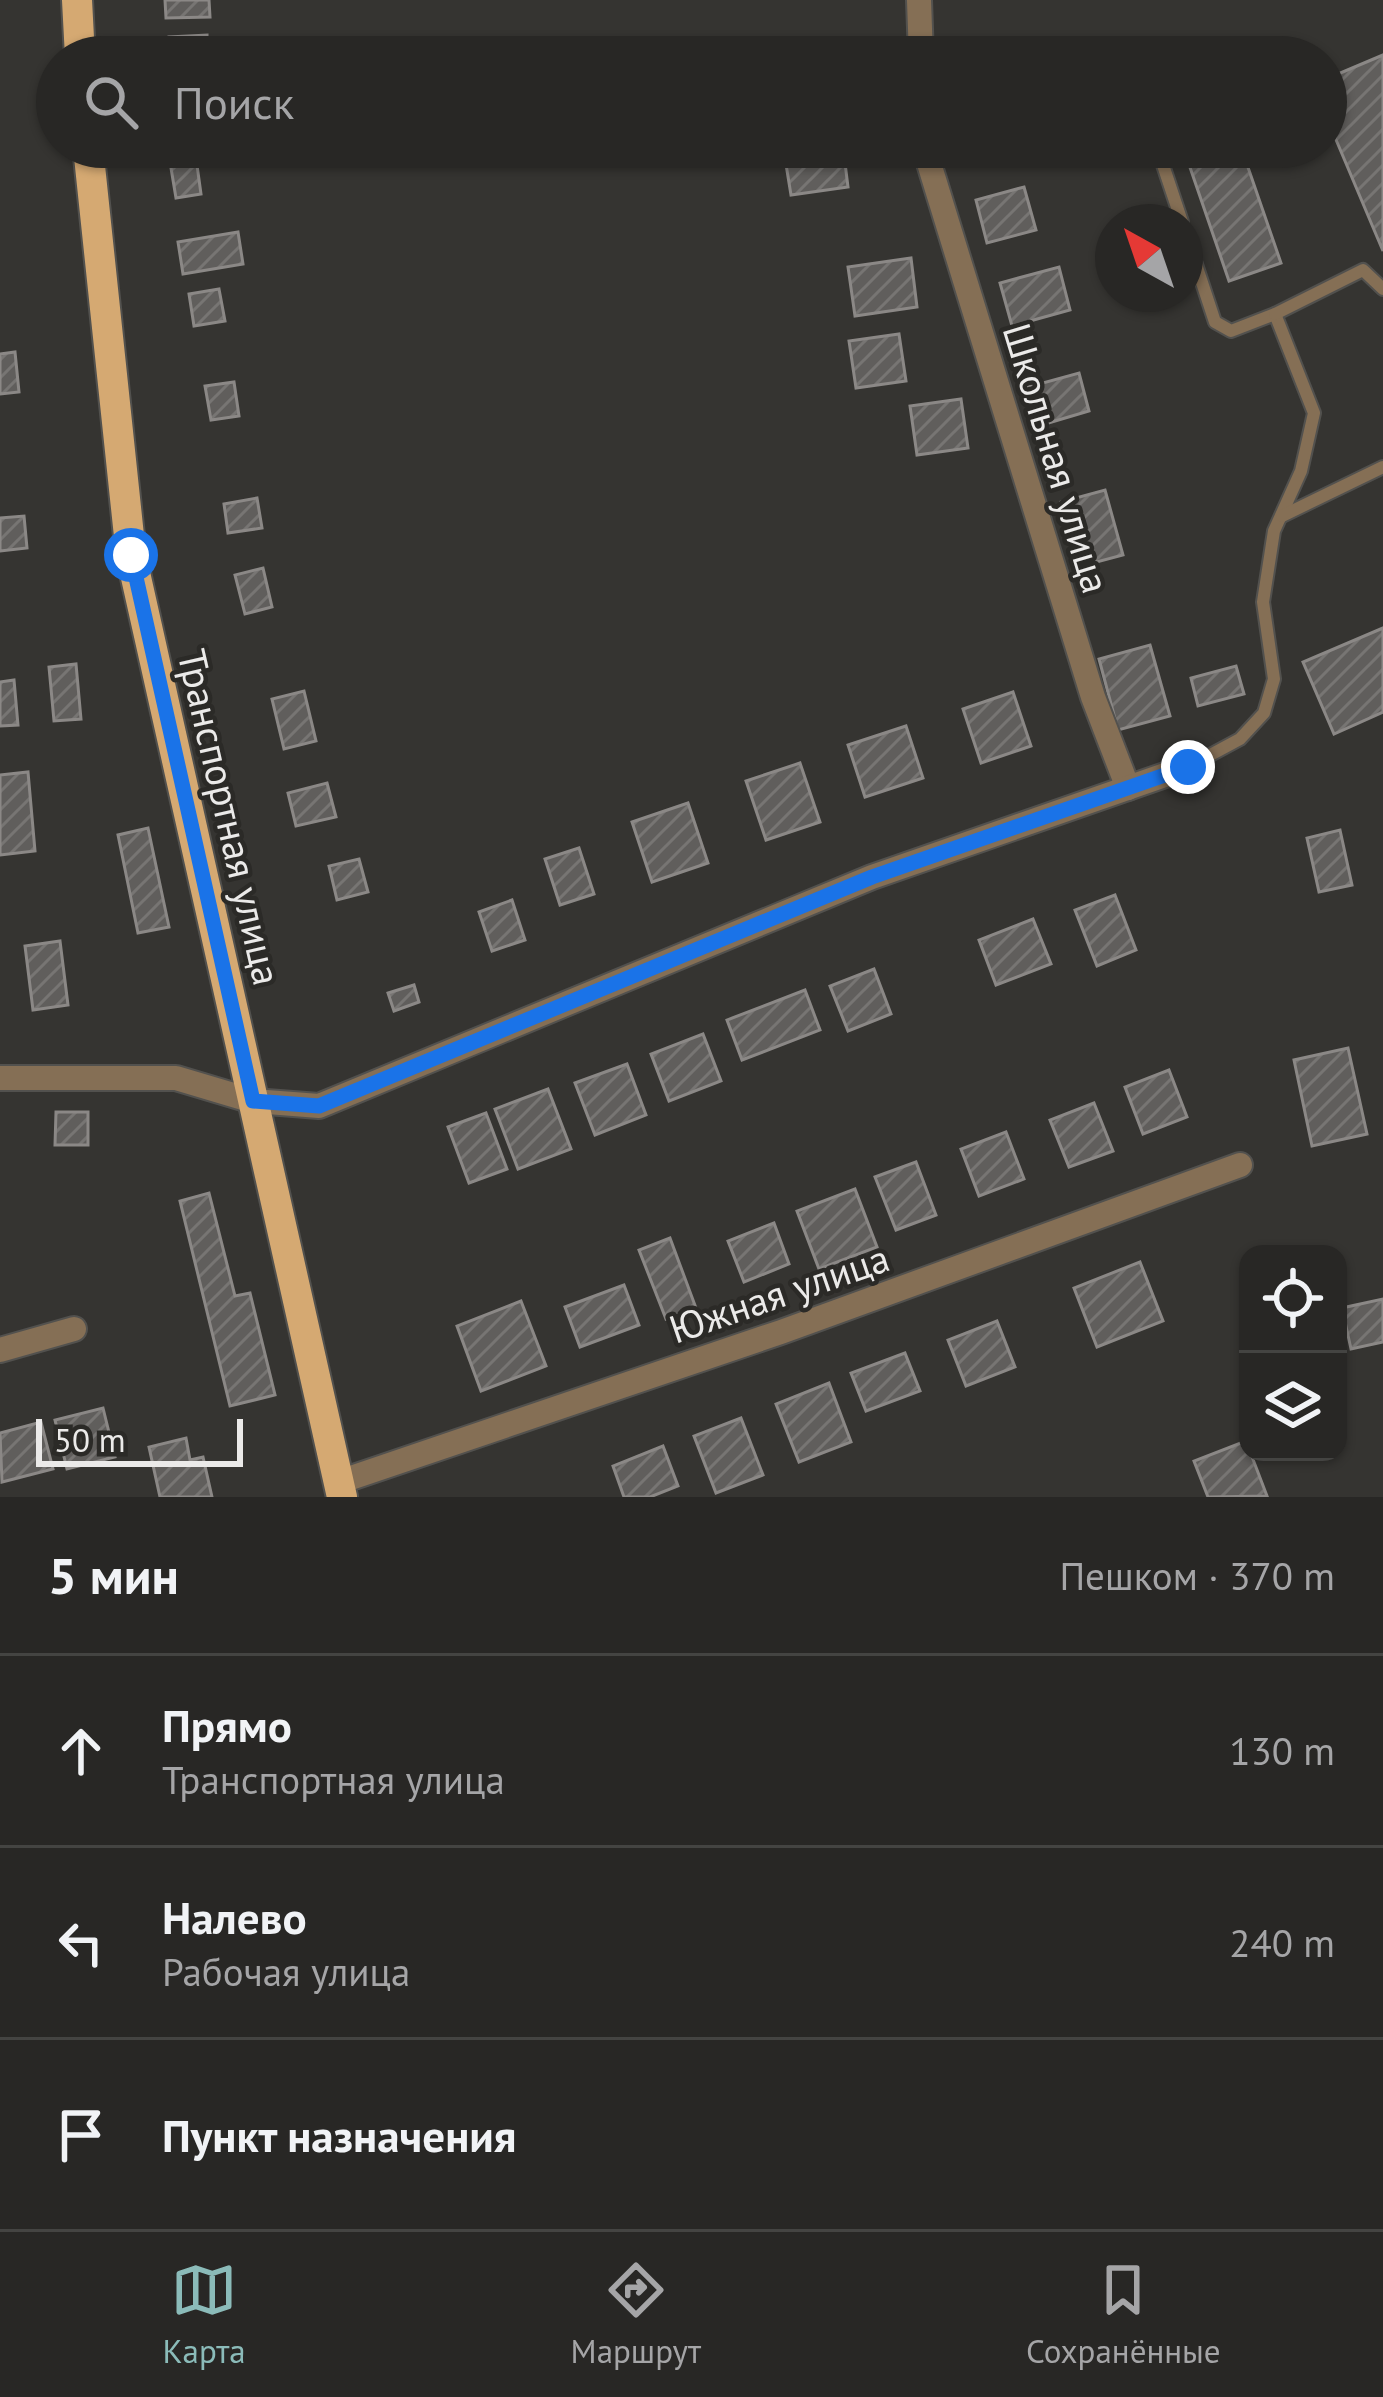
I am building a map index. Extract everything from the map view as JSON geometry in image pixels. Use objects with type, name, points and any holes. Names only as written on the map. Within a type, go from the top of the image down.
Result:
[{"type":"main road","points":[[77,0],[79,36]]},
{"type":"main road","name":"Транспортная улица","points":[[90,168],[131,555],[341,1490]]},
{"type":"street","points":[[920,0],[921,36]]},
{"type":"street","name":"Школьная улица","points":[[930,168],[1086,675],[1128,788]]},
{"type":"street","points":[[0,1078],[176,1078],[253,1101],[319,1106],[872,877],[1188,767]]},
{"type":"street","name":"Южная улица","points":[[341,1490],[1240,1165]]},
{"type":"street","points":[[0,1349],[74,1329]]},
{"type":"lane","points":[[1164,168],[1176,204]]},
{"type":"lane","points":[[1203,286],[1215,322],[1232,331],[1363,270],[1383,289]]},
{"type":"lane","points":[[1188,767],[1240,739],[1264,713],[1274,679],[1263,602],[1281,516],[1300,471],[1314,412],[1275,314]]},
{"type":"lane","points":[[1281,516],[1383,466]]},
{"type":"building","points":[[165,0],[209,0],[210,17],[166,18]]},
{"type":"building","points":[[1383,55],[1383,251],[1347,166],[1347,70]]},
{"type":"building","points":[[171,168],[197,168],[201,194],[176,198]]},
{"type":"building","points":[[787,168],[846,168],[848,187],[791,195]]},
{"type":"building","points":[[1190,168],[1248,168],[1281,263],[1229,281]]},
{"type":"building","points":[[1024,187],[1036,230],[987,243],[976,200]]},
{"type":"building","points":[[238,232],[243,264],[183,274],[178,242]]},
{"type":"building","points":[[911,258],[917,307],[855,316],[848,267]]},
{"type":"building","points":[[1059,267],[1070,310],[1012,326],[1000,283]]},
{"type":"building","points":[[219,289],[225,321],[194,326],[189,294]]},
{"type":"building","points":[[899,334],[906,381],[856,388],[849,341]]},
{"type":"building","points":[[15,352],[19,392],[0,394],[0,354]]},
{"type":"building","points":[[1079,373],[1089,411],[1038,426],[1028,387]]},
{"type":"building","points":[[234,382],[239,416],[211,420],[205,386]]},
{"type":"building","points":[[961,399],[968,448],[917,455],[910,406]]},
{"type":"building","points":[[1105,490],[1123,555],[1078,567],[1061,502]]},
{"type":"building","points":[[257,498],[262,528],[228,533],[224,504]]},
{"type":"building","points":[[24,516],[27,548],[0,551],[0,518]]},
{"type":"building","points":[[263,568],[272,607],[245,614],[235,575]]},
{"type":"building","points":[[1383,628],[1383,712],[1334,734],[1303,662]]},
{"type":"building","points":[[1150,645],[1170,716],[1118,730],[1099,659]]},
{"type":"building","points":[[76,664],[81,719],[54,721],[49,667]]},
{"type":"building","points":[[1236,666],[1244,694],[1198,706],[1191,678]]},
{"type":"building","points":[[14,680],[18,725],[0,726],[0,682]]},
{"type":"building","points":[[304,691],[316,741],[284,749],[272,699]]},
{"type":"building","points":[[1013,692],[1031,746],[981,763],[963,709]]},
{"type":"building","points":[[906,726],[923,778],[865,797],[848,745]]},
{"type":"building","points":[[800,763],[820,822],[766,840],[746,781]]},
{"type":"building","points":[[28,772],[35,851],[0,855],[0,775]]},
{"type":"building","points":[[327,783],[336,817],[296,826],[288,793]]},
{"type":"building","points":[[688,803],[708,863],[652,882],[632,822]]},
{"type":"building","points":[[148,828],[169,927],[138,933],[118,835]]},
{"type":"building","points":[[1340,830],[1352,885],[1319,892],[1307,838]]},
{"type":"building","points":[[579,848],[594,894],[560,905],[545,859]]},
{"type":"building","points":[[359,859],[368,892],[337,900],[329,866]]},
{"type":"building","points":[[1115,895],[1136,950],[1097,966],[1075,910]]},
{"type":"building","points":[[512,900],[525,940],[492,951],[479,912]]},
{"type":"building","points":[[1033,919],[1051,964],[996,985],[979,940]]},
{"type":"building","points":[[60,941],[68,1005],[33,1010],[25,946]]},
{"type":"building","points":[[874,969],[891,1014],[848,1031],[830,986]]},
{"type":"building","points":[[414,985],[419,1002],[394,1011],[388,993]]},
{"type":"building","points":[[805,990],[820,1030],[742,1060],[727,1020]]},
{"type":"building","points":[[703,1034],[721,1081],[669,1101],[651,1054]]},
{"type":"building","points":[[1348,1048],[1367,1134],[1312,1146],[1294,1060]]},
{"type":"building","points":[[627,1064],[646,1115],[595,1135],[575,1083]]},
{"type":"building","points":[[1169,1070],[1187,1117],[1143,1134],[1125,1087]]},
{"type":"building","points":[[548,1089],[571,1149],[518,1169],[495,1109]]},
{"type":"building","points":[[1094,1103],[1113,1151],[1069,1167],[1050,1120]]},
{"type":"building","points":[[56,1112],[88,1112],[88,1145],[55,1145]]},
{"type":"building","points":[[486,1113],[507,1169],[469,1183],[448,1127]]},
{"type":"building","points":[[1006,1132],[1024,1179],[979,1196],[961,1149]]},
{"type":"building","points":[[916,1162],[936,1215],[896,1230],[875,1177]]},
{"type":"building","points":[[855,1189],[877,1247],[819,1269],[797,1211]]},
{"type":"building","points":[[209,1193],[235,1296],[250,1293],[275,1395],[230,1406],[180,1201]]},
{"type":"building","points":[[774,1223],[789,1264],[744,1282],[728,1241]]},
{"type":"building","points":[[670,1238],[696,1308],[666,1319],[639,1250]]},
{"type":"building","points":[[1140,1262],[1163,1321],[1097,1347],[1074,1288]]},
{"type":"building","points":[[624,1285],[639,1325],[580,1347],[565,1307]]},
{"type":"building","points":[[1383,1299],[1383,1342],[1351,1349],[1347,1307]]},
{"type":"building","points":[[521,1301],[546,1366],[481,1391],[457,1326]]},
{"type":"building","points":[[997,1321],[1015,1367],[966,1386],[948,1340]]},
{"type":"building","points":[[905,1353],[920,1391],[866,1411],[851,1373]]},
{"type":"building","points":[[829,1383],[851,1442],[799,1462],[776,1404]]},
{"type":"building","points":[[103,1408],[115,1457],[67,1469],[55,1420]]},
{"type":"building","points":[[741,1418],[763,1475],[716,1493],[694,1436]]},
{"type":"building","points":[[41,1422],[53,1469],[2,1482],[0,1433]]},
{"type":"building","points":[[186,1438],[190,1460],[203,1457],[212,1497],[160,1497],[149,1447]]},
{"type":"building","points":[[1239,1444],[1239,1461],[1254,1461],[1267,1496],[1208,1497],[1194,1461]]},
{"type":"building","points":[[663,1446],[678,1486],[650,1497],[624,1497],[613,1466]]},
{"type":"route","points":[[131,555],[253,1101],[319,1106],[872,877],[1188,767]]}]
